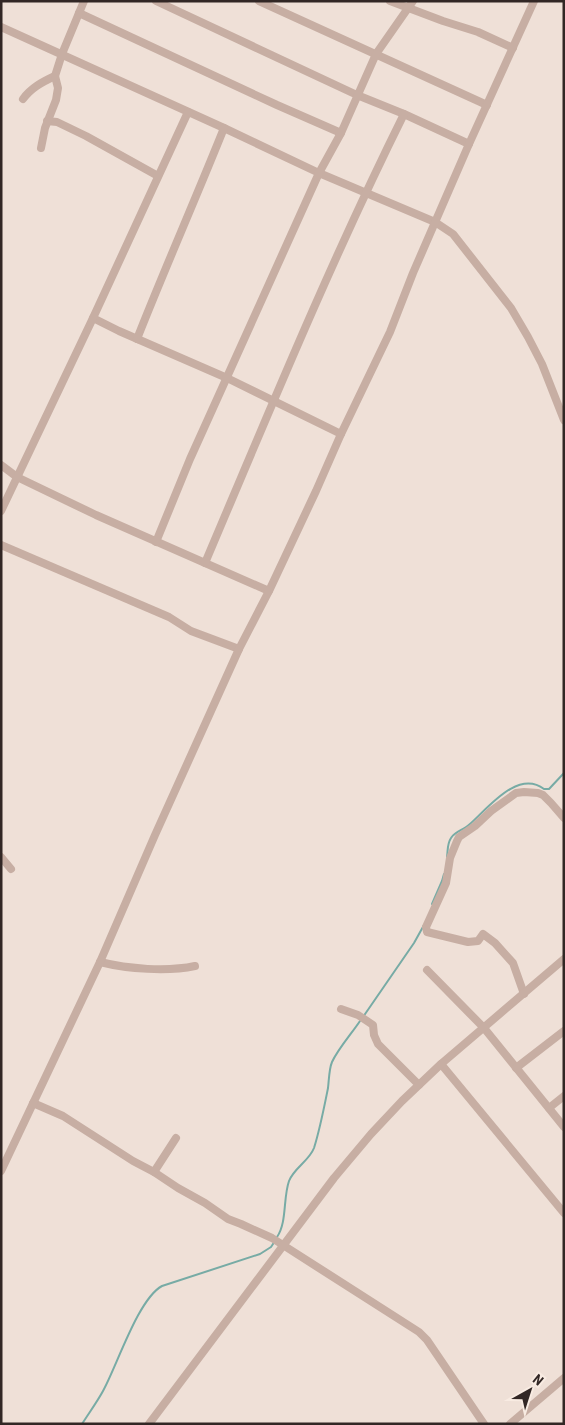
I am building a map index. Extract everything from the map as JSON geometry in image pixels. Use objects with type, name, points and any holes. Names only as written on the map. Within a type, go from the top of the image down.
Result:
[{"type":"street","points":[[41,148],[47,121],[56,100],[58,88],[55,76],[84,1]]},
{"type":"street","points":[[156,1],[358,95],[469,144]]},
{"type":"street","points":[[259,1],[487,105]]},
{"type":"street","points":[[390,1],[474,31],[513,48]]},
{"type":"street","points":[[156,542],[190,459],[319,173],[341,133],[376,54],[413,1]]},
{"type":"street","points":[[1,1171],[100,962],[158,827],[239,649],[269,591],[390,332],[435,222],[534,1]]},
{"type":"street","points":[[79,13],[341,133]]},
{"type":"street","points":[[1,27],[364,194],[435,222],[455,237],[510,308],[542,364],[564,420]]},
{"type":"street","points":[[22,99],[38,85],[55,76]]},
{"type":"street","points":[[1,511],[188,112]]},
{"type":"street","points":[[205,563],[364,194],[404,114]]},
{"type":"street","points":[[47,121],[57,122],[86,136],[158,176]]},
{"type":"street","points":[[137,338],[224,128]]},
{"type":"street","points":[[93,318],[227,378],[341,434]]},
{"type":"street","points":[[1,465],[17,477],[156,542],[269,591]]},
{"type":"street","points":[[1,545],[169,617],[194,632],[239,649]]},
{"type":"street","points":[[524,994],[513,962],[490,938],[483,934],[478,941],[468,942],[427,932],[426,927],[446,883],[450,858],[459,837],[475,826],[491,811],[516,794],[524,792],[538,793],[543,795],[564,818]]},
{"type":"street","points":[[1,857],[11,870]]},
{"type":"street","points":[[149,1424],[281,1244],[371,1134],[441,1064],[564,960]]},
{"type":"street","points":[[100,962],[117,966],[170,969],[195,966]]},
{"type":"street","points":[[427,970],[484,1028],[564,1127]]},
{"type":"street","points":[[342,1009],[366,1019],[373,1025],[374,1035],[378,1044],[419,1085]]},
{"type":"street","points":[[516,1068],[564,1031]]},
{"type":"street","points":[[441,1064],[564,1213]]},
{"type":"street","points":[[550,1108],[564,1096]]},
{"type":"street","points":[[34,1103],[62,1116],[228,1219],[272,1238],[423,1336],[484,1424]]},
{"type":"street","points":[[154,1172],[176,1138]]},
{"type":"street","points":[[510,1424],[564,1378]]},
{"type":"waterway","points":[[447,857],[449,843],[453,836],[468,826],[504,793],[524,784],[534,784],[544,789],[549,789],[564,773]]},
{"type":"waterway","points":[[432,904],[444,874]]},
{"type":"waterway","points":[[363,1017],[414,943],[424,925]]},
{"type":"waterway","points":[[277,1237],[284,1218],[287,1188],[291,1176],[309,1157],[314,1148],[332,1062],[341,1046],[360,1021]]},
{"type":"waterway","points":[[82,1424],[109,1380],[136,1318],[153,1293],[162,1286],[260,1254],[271,1247],[275,1241]]}]
